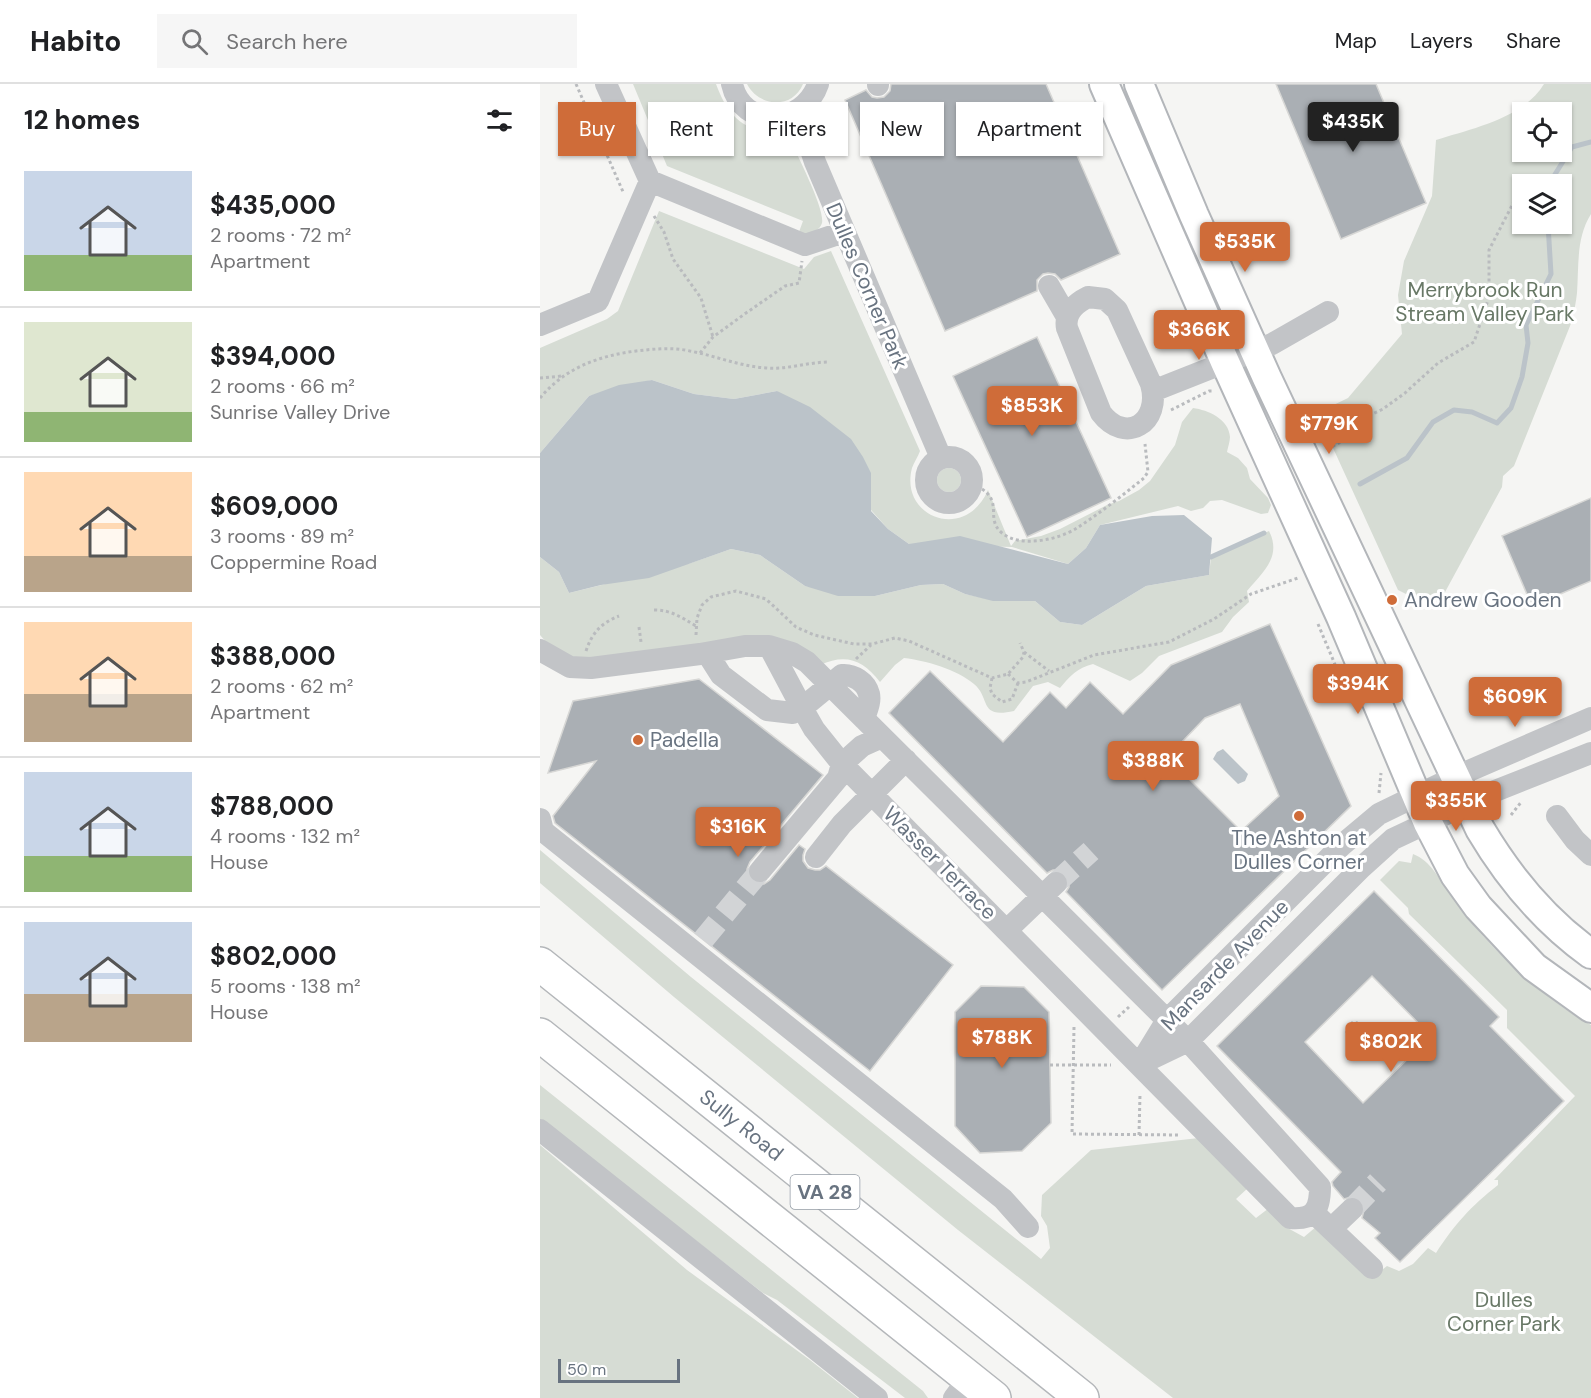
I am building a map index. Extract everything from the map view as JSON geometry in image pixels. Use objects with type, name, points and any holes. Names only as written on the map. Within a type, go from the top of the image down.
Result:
[{"type":"highway","name":"Sully Road","points":[[540,964],[1082,1398]]},
{"type":"highway","name":"VA 28","points":[[540,1035],[972,1391]]},
{"type":"main road","points":[[1104,84],[1225,362],[1336,606],[1428,823],[1455,875],[1484,914],[1534,967],[1591,1008]]},
{"type":"main road","points":[[1139,84],[1194,215],[1255,350],[1468,804],[1496,856],[1515,882],[1543,913],[1591,954]]},
{"type":"street","points":[[606,84],[650,181],[805,245],[844,232]]},
{"type":"street","points":[[732,84],[733,90],[746,107]]},
{"type":"street","points":[[809,102],[818,84]]},
{"type":"street","name":"Dulles Corner Park","points":[[813,156],[941,458]]},
{"type":"street","points":[[540,325],[598,301],[650,181]]},
{"type":"street","points":[[1055,283],[1072,310]]},
{"type":"street","points":[[1088,297],[1105,299],[1117,310],[1153,391],[1151,412],[1145,423],[1122,428],[1110,424],[1097,406],[1067,328],[1072,310],[1088,297]]},
{"type":"street","points":[[1153,391],[1272,344],[1328,312]]},
{"type":"street","points":[[540,650],[570,667],[591,668],[703,654],[745,646],[769,646],[792,653],[807,662],[906,760],[1049,889],[1142,994],[1320,1186],[1320,1202],[1314,1213],[1372,1268]]},
{"type":"street","name":"Wasser Terrace","points":[[769,646],[814,729],[842,764],[1105,1029],[1140,1074],[1290,1218],[1304,1219],[1314,1213]]},
{"type":"street","points":[[703,654],[721,675],[767,710],[793,713],[830,685]]},
{"type":"street","name":"Mansarde Avenue","points":[[1140,1074],[1167,1020],[1342,845],[1379,814],[1455,777],[1591,718]]},
{"type":"street","points":[[760,871],[838,778],[842,764],[862,746],[882,737]]},
{"type":"street","name":"Mansarde Avenue","points":[[1140,1074],[1188,1041],[1362,867],[1393,839],[1468,804],[1591,753]]},
{"type":"street","points":[[816,857],[842,824],[906,760]]},
{"type":"street","points":[[1557,816],[1575,840],[1591,855]]},
{"type":"street","points":[[540,819],[543,831],[699,946],[1003,1199],[1028,1227]]},
{"type":"street","points":[[1007,930],[1049,889]]},
{"type":"street","points":[[540,1130],[877,1398]]},
{"type":"street","points":[[1330,1229],[1352,1209]]},
{"type":"path","points":[[1327,449],[1339,443],[1368,416],[1383,409],[1405,393],[1438,363],[1474,342],[1489,297],[1489,250],[1512,206]]},
{"type":"path","points":[[700,353],[713,337],[746,313],[785,286],[798,284]]},
{"type":"path","points":[[540,398],[564,376],[598,358],[618,353],[664,349],[700,353],[737,364],[778,369],[817,362],[829,363]]},
{"type":"path","points":[[540,378],[564,376]]},
{"type":"path","points":[[540,388],[544,393]]},
{"type":"path","points":[[1162,414],[1209,391],[1217,391]]},
{"type":"path","points":[[982,489],[991,495],[995,523],[1002,532],[1020,541],[1056,537],[1075,529],[1144,478],[1148,472],[1149,460],[1144,441]]},
{"type":"path","points":[[1008,674],[1018,683],[1026,682],[1094,655],[1169,642],[1214,619],[1251,594],[1303,578]]},
{"type":"path","points":[[703,654],[696,626],[702,605],[711,597],[736,591],[766,599],[803,631],[854,644],[872,644],[895,638],[909,641],[992,678],[1008,674],[1023,657],[1024,652]]},
{"type":"path","points":[[654,610],[666,610],[677,614],[696,626]]},
{"type":"path","points":[[582,667],[591,637],[609,620],[619,616]]},
{"type":"path","points":[[1317,620],[1323,640],[1352,703]]},
{"type":"path","points":[[1020,643],[1024,652],[1050,671]]},
{"type":"path","points":[[855,661],[872,644]]},
{"type":"path","points":[[992,678],[990,688],[992,694],[1002,702],[1012,699],[1018,683]]},
{"type":"path","points":[[1373,800],[1379,795],[1382,777],[1380,765]]},
{"type":"path","points":[[1105,1029],[1142,994]]},
{"type":"path","points":[[1074,1026],[1072,1134],[1190,1135]]},
{"type":"path","points":[[1050,1065],[1112,1065]]},
{"type":"path","points":[[1139,1135],[1140,1074]]},
{"type":"green space","points":[[633,84],[716,84],[725,102],[648,102],[648,120]]},
{"type":"green space","points":[[747,84],[803,84],[798,92],[784,101],[767,101],[752,92]]},
{"type":"green space","name":"Merrybrook Run Stream Valley Park","points":[[1544,84],[1591,84],[1591,214],[1581,242],[1572,321],[1514,466],[1503,476],[1502,487],[1444,594],[1414,598],[1398,590],[1317,413],[1348,398],[1402,334],[1398,295],[1404,261],[1432,196],[1436,140],[1496,121],[1512,113],[1512,162],[1572,162],[1572,102],[1528,102]]},
{"type":"green space","points":[[734,116],[746,125],[746,156],[798,156],[819,206],[822,223],[820,227],[808,234],[799,232],[803,221],[667,166],[663,156],[734,156]]},
{"type":"green space","points":[[659,211],[804,269],[814,257],[831,251],[920,451],[912,468],[911,485],[915,500],[924,510],[936,517],[950,519],[965,516],[978,506],[988,490],[1011,546],[1015,541],[1041,536],[1060,529],[1119,501],[1150,481],[1175,445],[1182,422],[1193,408],[1217,416],[1226,425],[1230,437],[1227,452],[1238,458],[1247,468],[1250,479],[1268,498],[1271,505],[1268,513],[1261,514],[1222,500],[1210,501],[1203,508],[1191,511],[1178,506],[1100,525],[1086,548],[1068,564],[1012,547],[909,544],[888,529],[871,510],[777,391],[734,399],[694,394],[652,380],[589,396],[540,453],[540,348],[607,319],[618,311]]},
{"type":"green space","points":[[949,468],[958,471],[961,480],[958,489],[949,492],[940,489],[937,480],[940,471]]},
{"type":"green space","points":[[1269,531],[1273,549],[1269,564],[1247,591],[1249,602],[1233,617],[1222,632],[1159,656],[1130,681],[1093,664],[1087,666],[1074,673],[1060,688],[1048,682],[1033,686],[1014,711],[1003,713],[990,710],[974,684],[959,674],[941,666],[913,659],[904,658],[880,682],[867,668],[846,659],[829,661],[820,665],[800,647],[592,661],[563,654],[540,635],[540,557],[559,572],[569,593],[691,563],[731,549],[760,555],[805,586],[875,596],[921,585],[943,584],[965,594],[993,600],[1035,601],[1060,622],[1082,625],[1146,586],[1209,575],[1211,557]]},
{"type":"green space","points":[[540,850],[691,977],[1041,1259],[1050,1248],[1047,1226],[1041,1216],[1042,1195],[1091,1150],[1199,1138],[1249,1187],[1236,1199],[1256,1218],[1269,1208],[1284,1226],[1304,1237],[1317,1226],[1374,1276],[1387,1266],[1399,1271],[1413,1264],[1428,1248],[1436,1253],[1464,1216],[1498,1185],[1498,1180],[1494,1180],[1575,1096],[1507,1028],[1507,1010],[1409,914],[1408,908],[1380,880],[1399,861],[1411,863],[1413,854],[1419,857],[1434,871],[1480,932],[1508,962],[1548,996],[1591,1025],[1591,1398],[1173,1398],[958,1230],[674,997],[540,883]]},
{"type":"green space","points":[[540,1085],[923,1391],[928,1398],[905,1398],[777,1300],[763,1293],[540,1119]]},
{"type":"green space","points":[[540,1145],[687,1270],[858,1398],[540,1398]]},
{"type":"shaded area","points":[[652,380],[694,394],[734,399],[777,391],[810,407],[851,439],[871,473],[871,511],[888,529],[909,544],[960,536],[1068,564],[1086,548],[1100,525],[1152,516],[1184,515],[1212,538],[1209,575],[1146,586],[1082,625],[1060,622],[1035,601],[993,601],[965,594],[943,584],[921,585],[875,596],[838,596],[805,586],[760,555],[731,549],[649,578],[601,585],[569,593],[559,572],[540,557],[540,453],[589,396],[619,385]]},
{"type":"shaded area","points":[[1223,749],[1248,774],[1245,781],[1238,784],[1213,759],[1217,752]]},
{"type":"shaded area","points":[[1352,1021],[1354,1023],[1357,1021],[1376,1041],[1364,1052],[1345,1032],[1348,1029],[1346,1027]]},
{"type":"building","points":[[891,84],[1046,84],[1054,102],[956,102],[956,156],[1077,156],[1120,254],[1061,280],[1055,274],[1043,274],[1037,280],[1037,291],[945,331],[869,156],[944,156],[944,102],[860,102],[860,135],[848,102],[845,100],[866,90],[872,97],[877,98],[884,97],[890,91]]},
{"type":"building","points":[[1276,84],[1376,84],[1426,203],[1341,239]]},
{"type":"building","points":[[1037,337],[1111,498],[1027,537],[953,376]]},
{"type":"building","points":[[1591,498],[1591,581],[1532,606],[1502,536]]},
{"type":"building","name":"The Ashton at Dulles Corner","points":[[1270,624],[1351,806],[1162,990],[1066,892],[1069,880],[1065,873],[1053,870],[1047,873],[889,713],[930,671],[1003,742],[1050,692],[1066,708],[1090,682],[1123,714],[1171,665]],"holes":[[[1240,704],[1279,796],[1241,831],[1178,768],[1179,745],[1205,718]]]},
{"type":"building","points":[[699,679],[823,775],[750,862],[747,869],[751,881],[764,884],[770,880],[799,845],[805,849],[803,861],[808,868],[820,870],[826,866],[953,965],[870,1071],[555,823],[553,816],[596,761],[548,773],[573,701]]},
{"type":"building","name":"The Ashton at Dulles Corner","points":[[1374,891],[1499,1017],[1490,1026],[1564,1101],[1400,1262],[1375,1238],[1380,1233],[1362,1218],[1365,1206],[1362,1200],[1355,1196],[1344,1199],[1333,1186],[1332,1182],[1341,1172],[1217,1046]],"holes":[[[1372,976],[1431,1036],[1363,1103],[1305,1042]]]},
{"type":"building","points":[[981,986],[1024,987],[1049,1012],[1051,1123],[1022,1151],[980,1153],[955,1126],[955,1012]]},
{"type":"waterway","points":[[1555,174],[1572,147],[1591,142]]},
{"type":"waterway","points":[[1360,484],[1407,458],[1433,422],[1454,410],[1472,412],[1497,423],[1511,408],[1522,377],[1528,343],[1526,325],[1551,274],[1549,234]]},
{"type":"waterway","points":[[1211,557],[1264,533]]},
{"type":"tunnel","points":[[1056,883],[1091,851]]},
{"type":"tunnel","points":[[703,940],[760,871]]},
{"type":"tunnel","points":[[1352,1209],[1378,1182]]},
{"type":"place","name":"Andrew Gooden","points":[[1392,600]]},
{"type":"place","name":"Padella","points":[[638,740]]},
{"type":"place","name":"The Ashton at Dulles Corner","points":[[1299,816]]}]
